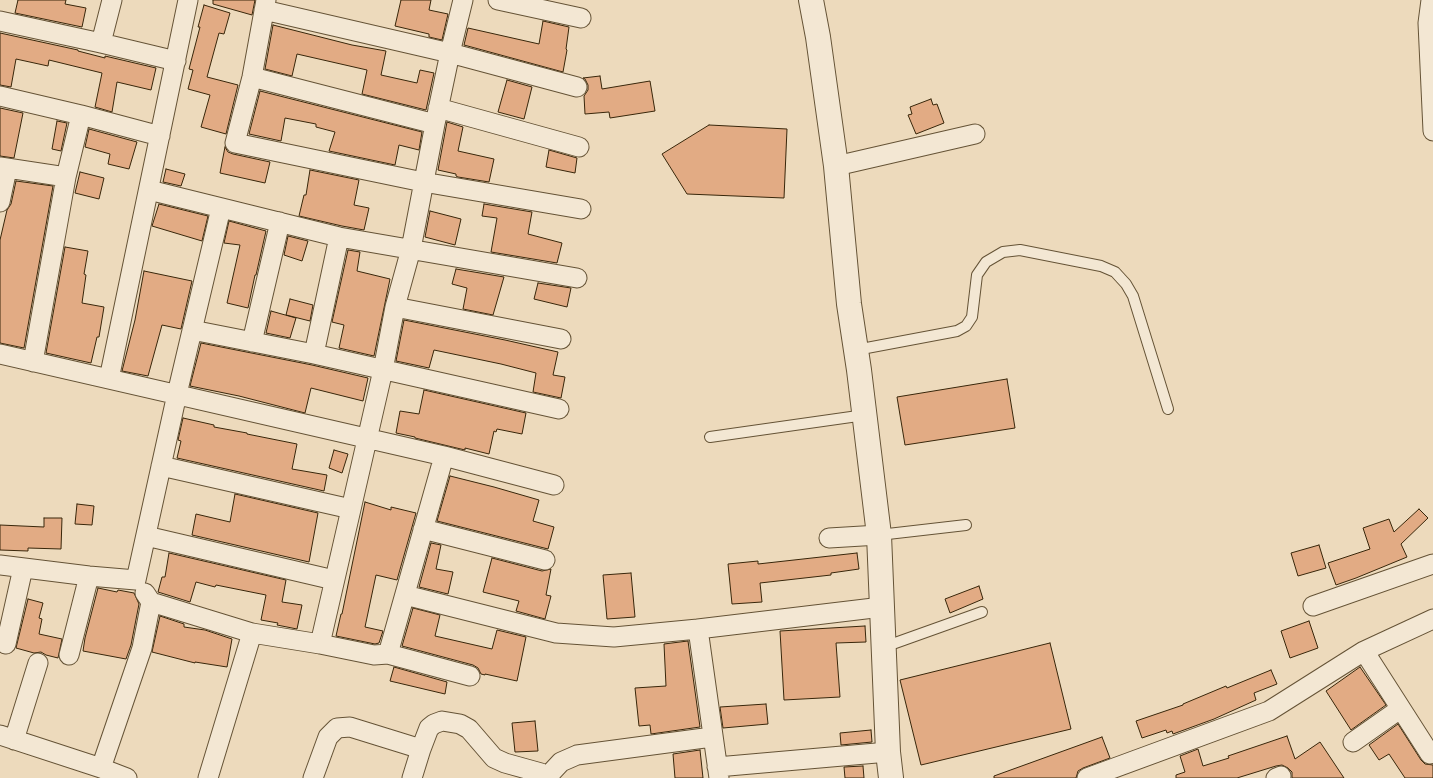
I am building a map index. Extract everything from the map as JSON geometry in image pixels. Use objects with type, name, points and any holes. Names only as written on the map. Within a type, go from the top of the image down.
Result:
[{"type":"street","points":[[101,43],[112,0]]},
{"type":"street","points":[[110,379],[188,0]]},
{"type":"street","points":[[320,644],[383,370],[395,307],[411,249],[436,116],[463,0]]},
{"type":"street","points":[[498,0],[581,18]]},
{"type":"street","points":[[811,0],[836,166],[849,304],[879,534],[890,778]]},
{"type":"street","points":[[1431,0],[1428,23],[1433,131]]},
{"type":"street","points":[[578,87],[265,5],[252,77],[235,143],[423,182],[581,209]]},
{"type":"street","points":[[0,21],[176,61]]},
{"type":"street","points":[[252,77],[579,147]]},
{"type":"street","points":[[0,96],[160,136]]},
{"type":"street","points":[[33,362],[66,177],[81,115]]},
{"type":"street","points":[[836,166],[975,134]]},
{"type":"street","points":[[0,202],[4,168],[66,177]]},
{"type":"street","points":[[149,190],[339,237],[577,278]]},
{"type":"street","points":[[221,208],[136,580],[151,602],[252,633],[374,655],[388,654],[470,676]]},
{"type":"street","points":[[252,342],[280,222]]},
{"type":"street","points":[[314,354],[339,237]]},
{"type":"street","points":[[395,307],[561,339]]},
{"type":"street","points":[[192,330],[314,354],[559,409]]},
{"type":"street","points":[[0,354],[444,456],[554,485]]},
{"type":"street","points":[[388,654],[444,456]]},
{"type":"street","points":[[161,466],[351,509]]},
{"type":"street","points":[[423,529],[545,560]]},
{"type":"street","points":[[829,538],[879,534]]},
{"type":"street","points":[[146,536],[334,580]]},
{"type":"street","points":[[1313,606],[1433,564]]},
{"type":"street","points":[[0,565],[136,580]]},
{"type":"street","points":[[6,644],[24,568]]},
{"type":"street","points":[[69,655],[90,576]]},
{"type":"street","points":[[405,595],[556,633],[614,636],[698,629],[882,607]]},
{"type":"street","points":[[101,768],[142,648],[151,602]]},
{"type":"street","points":[[1087,778],[1127,771],[1269,711],[1364,651],[1433,619]]},
{"type":"street","points":[[698,629],[718,772],[888,752]]},
{"type":"street","points":[[208,778],[252,633]]},
{"type":"street","points":[[1364,651],[1430,754]]},
{"type":"street","points":[[38,663],[7,738],[127,778]]},
{"type":"street","points":[[1352,742],[1400,709]]},
{"type":"street","points":[[412,778],[429,728],[442,721],[460,724],[469,729],[494,758],[549,777],[561,762],[576,755],[712,737]]},
{"type":"street","points":[[313,778],[328,737],[337,728],[350,726],[421,749]]},
{"type":"lane","points":[[856,350],[957,331],[966,326],[972,316],[977,275],[986,262],[1003,252],[1020,250],[1100,266],[1115,272],[1121,278],[1133,296],[1168,409]]},
{"type":"lane","points":[[710,437],[865,416]]},
{"type":"lane","points":[[879,534],[966,525]]},
{"type":"lane","points":[[884,647],[982,612]]},
{"type":"building","points":[[18,0],[66,0],[65,4],[86,8],[82,27],[15,13]]},
{"type":"building","points":[[213,0],[255,0],[252,15],[213,4]]},
{"type":"building","points":[[401,0],[431,0],[429,10],[448,14],[442,40],[429,37],[429,34],[395,26]]},
{"type":"building","points":[[204,5],[230,13],[224,34],[219,33],[207,77],[238,85],[226,134],[201,127],[210,95],[188,89],[193,70],[189,69]]},
{"type":"building","points":[[543,21],[569,27],[563,72],[464,45],[468,28],[539,44]]},
{"type":"building","points":[[273,25],[352,45],[386,51],[381,75],[417,83],[420,70],[434,73],[426,110],[362,94],[367,70],[297,54],[292,76],[265,69]]},
{"type":"building","points":[[0,33],[156,68],[151,90],[117,82],[112,112],[95,107],[102,73],[49,60],[48,66],[16,59],[11,87],[0,85]]},
{"type":"building","points":[[600,76],[602,89],[650,81],[655,111],[610,118],[609,112],[585,114],[584,96],[588,90],[588,85],[583,78]]},
{"type":"building","points":[[507,80],[532,87],[524,119],[498,112]]},
{"type":"building","points":[[260,91],[422,132],[419,150],[399,145],[395,165],[329,151],[335,132],[316,127],[316,124],[285,118],[281,141],[249,134]]},
{"type":"building","points":[[931,99],[933,105],[937,104],[944,123],[916,134],[908,115],[912,114],[910,107]]},
{"type":"building","points":[[0,108],[23,113],[14,158],[0,156]]},
{"type":"building","points":[[57,121],[67,123],[61,151],[52,149]]},
{"type":"building","points":[[447,122],[463,127],[458,151],[494,159],[489,182],[458,177],[456,174],[438,170]]},
{"type":"building","points":[[709,125],[787,129],[784,198],[687,194],[662,154]]},
{"type":"building","points":[[89,129],[137,142],[129,169],[108,164],[110,154],[85,147]]},
{"type":"building","points":[[225,147],[228,152],[233,154],[270,162],[265,183],[220,173]]},
{"type":"building","points":[[549,150],[577,158],[575,173],[546,167]]},
{"type":"building","points":[[166,169],[185,174],[181,186],[163,182]]},
{"type":"building","points":[[310,170],[359,180],[354,205],[369,208],[364,230],[299,216],[304,195],[306,195]]},
{"type":"building","points":[[80,172],[104,178],[99,199],[75,193]]},
{"type":"building","points":[[16,181],[53,186],[24,348],[0,343],[0,240]]},
{"type":"building","points":[[159,204],[208,216],[202,241],[152,226]]},
{"type":"building","points":[[484,204],[532,212],[528,234],[562,243],[557,263],[491,252],[497,218],[482,216]]},
{"type":"building","points":[[430,211],[461,219],[455,245],[425,237]]},
{"type":"building","points":[[229,221],[266,231],[248,308],[227,303],[240,245],[224,243]]},
{"type":"building","points":[[288,236],[308,241],[302,261],[284,255]]},
{"type":"building","points":[[65,247],[88,251],[82,303],[104,307],[99,337],[97,337],[91,363],[46,353]]},
{"type":"building","points":[[348,250],[360,252],[357,271],[390,279],[374,356],[339,348],[344,325],[332,322]]},
{"type":"building","points":[[456,269],[504,277],[493,315],[463,309],[467,288],[452,284]]},
{"type":"building","points":[[144,271],[192,281],[181,329],[162,325],[148,376],[122,371],[135,320]]},
{"type":"building","points":[[538,283],[571,288],[567,307],[534,299]]},
{"type":"building","points":[[290,299],[313,305],[310,321],[286,315]]},
{"type":"building","points":[[271,311],[296,318],[290,338],[266,333]]},
{"type":"building","points":[[404,320],[558,352],[553,375],[565,377],[561,398],[533,392],[536,373],[501,364],[434,350],[429,368],[396,361]]},
{"type":"building","points":[[201,343],[368,378],[363,401],[311,388],[305,413],[190,386]]},
{"type":"building","points":[[1007,379],[1015,428],[905,445],[897,397]]},
{"type":"building","points":[[424,390],[526,413],[522,434],[497,429],[496,432],[494,431],[489,454],[396,433],[400,411],[419,414]]},
{"type":"building","points":[[183,418],[214,425],[214,427],[297,444],[292,469],[327,475],[324,491],[177,458],[181,441],[178,440]]},
{"type":"building","points":[[334,450],[348,454],[342,473],[329,468]]},
{"type":"building","points":[[450,476],[539,500],[533,521],[554,527],[548,549],[437,521]]},
{"type":"building","points":[[235,494],[318,513],[309,562],[192,535],[196,514],[230,522]]},
{"type":"building","points":[[365,502],[391,510],[391,507],[416,513],[397,580],[376,575],[365,627],[383,631],[379,643],[375,644],[336,636]]},
{"type":"building","points":[[77,504],[94,506],[92,525],[75,524]]},
{"type":"building","points":[[1419,509],[1428,518],[1401,544],[1407,557],[1336,585],[1328,563],[1370,549],[1363,528],[1389,519],[1394,532]]},
{"type":"building","points":[[44,518],[62,518],[61,549],[28,548],[28,551],[0,550],[0,525],[44,527]]},
{"type":"building","points":[[431,543],[441,545],[436,569],[453,572],[448,594],[419,587]]},
{"type":"building","points":[[1319,545],[1326,568],[1298,576],[1291,553]]},
{"type":"building","points":[[169,553],[286,580],[282,602],[302,605],[297,629],[261,620],[266,595],[196,582],[190,602],[158,592],[162,577],[165,577]]},
{"type":"building","points":[[857,553],[859,569],[831,573],[831,575],[760,583],[762,602],[732,604],[728,564],[758,561],[758,564]]},
{"type":"building","points":[[492,558],[542,571],[551,569],[546,595],[551,596],[545,619],[516,611],[519,601],[483,592]]},
{"type":"building","points":[[631,573],[635,617],[607,619],[603,575]]},
{"type":"building","points":[[979,586],[983,599],[950,613],[945,599]]},
{"type":"building","points":[[98,588],[134,593],[139,604],[131,645],[126,659],[83,651]]},
{"type":"building","points":[[28,599],[43,603],[39,618],[42,619],[39,634],[62,639],[58,658],[41,652],[34,653],[16,648]]},
{"type":"building","points":[[413,608],[440,615],[435,636],[492,649],[497,630],[526,637],[517,681],[481,674],[478,668],[473,665],[402,646]]},
{"type":"building","points":[[160,616],[184,624],[184,627],[205,630],[232,639],[227,667],[195,663],[152,652]]},
{"type":"building","points":[[1309,621],[1318,648],[1290,658],[1281,631]]},
{"type":"building","points":[[865,626],[866,642],[836,643],[840,697],[784,700],[780,631]]},
{"type":"building","points":[[688,641],[700,727],[651,734],[650,725],[639,726],[635,688],[666,686],[664,644]]},
{"type":"building","points":[[1050,643],[1071,729],[921,765],[900,680]]},
{"type":"building","points":[[394,667],[447,682],[445,694],[390,681]]},
{"type":"building","points":[[1360,667],[1386,705],[1351,730],[1326,691]]},
{"type":"building","points":[[1271,670],[1277,684],[1254,693],[1256,700],[1214,719],[1173,734],[1172,731],[1167,733],[1166,730],[1142,738],[1136,721],[1183,705],[1226,686],[1227,688]]},
{"type":"building","points":[[766,704],[768,724],[723,728],[720,707]]},
{"type":"building","points":[[535,721],[538,751],[515,752],[512,723]]},
{"type":"building","points":[[1398,724],[1421,760],[1425,764],[1433,765],[1433,778],[1405,778],[1389,754],[1379,760],[1369,745]]},
{"type":"building","points":[[871,730],[872,742],[841,745],[840,733]]},
{"type":"building","points":[[1287,736],[1295,759],[1320,742],[1344,778],[1292,778],[1292,772],[1282,765],[1237,778],[1176,778],[1176,775],[1185,772],[1180,756],[1198,749],[1203,766]]},
{"type":"building","points":[[1102,737],[1110,758],[1083,768],[1078,771],[1076,778],[994,778],[994,776]]},
{"type":"building","points":[[700,750],[703,778],[675,778],[673,754]]},
{"type":"building","points":[[863,766],[864,778],[845,778],[844,767]]}]
